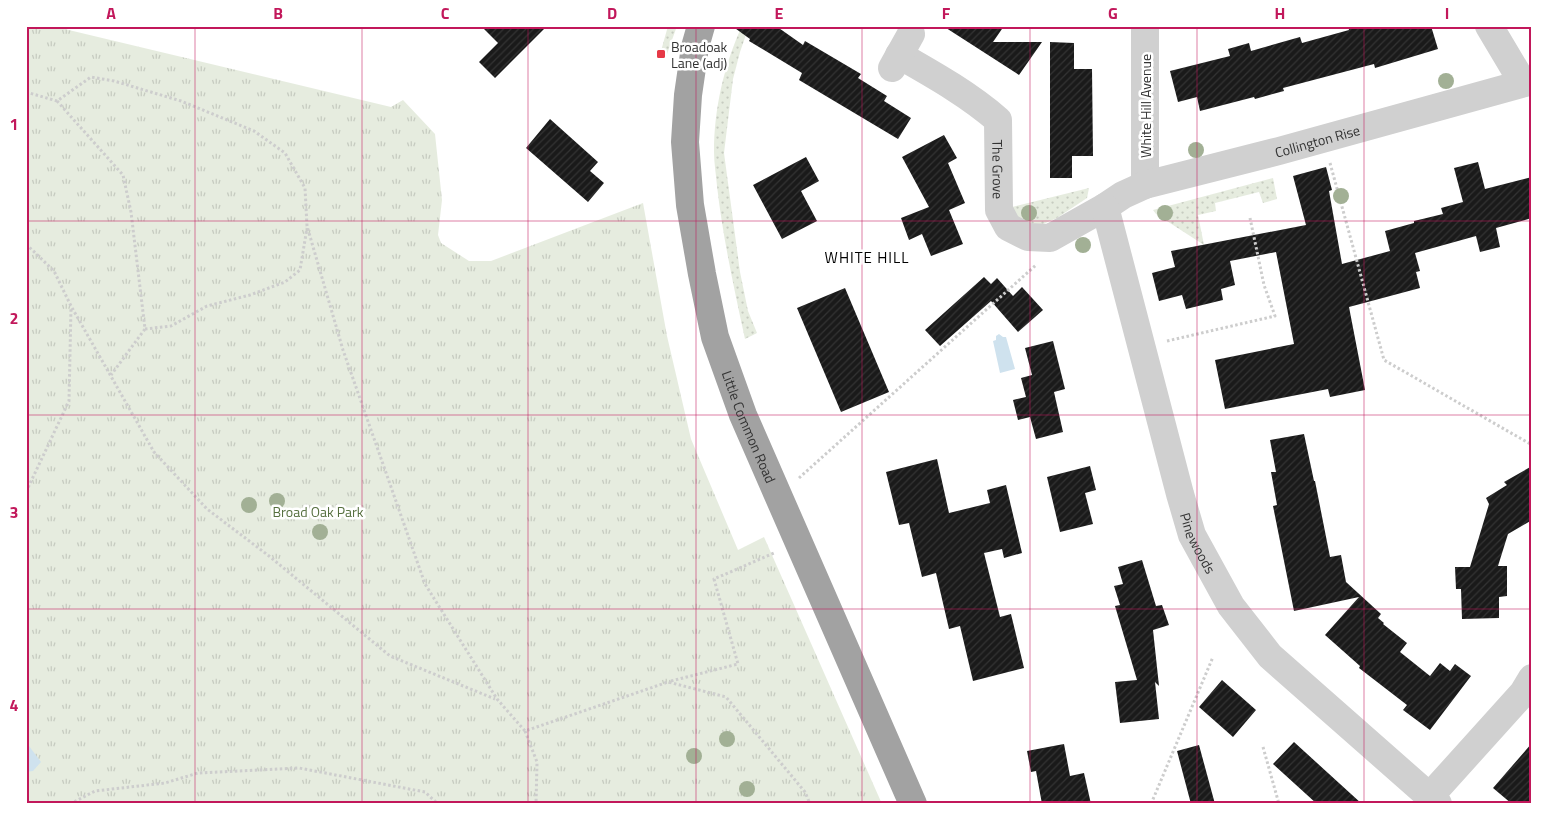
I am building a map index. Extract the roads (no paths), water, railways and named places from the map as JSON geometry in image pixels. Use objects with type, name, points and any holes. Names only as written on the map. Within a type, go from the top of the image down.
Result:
[{"type":"highway","name":"Little Common Road","points":[[701,26],[695,47],[688,95],[685,142],[690,205],[715,337],[743,416],[913,804]]},
{"type":"street","name":"White Hill Avenue","points":[[1145,26],[1145,185]]},
{"type":"street","points":[[1489,26],[1528,82]]},
{"type":"street","name":"The Grove","points":[[901,52],[978,103],[998,120],[999,210],[1008,227],[1028,237],[1050,238],[1105,207]]},
{"type":"street","name":"Collington Rise","points":[[1105,207],[1122,195],[1145,185],[1279,152],[1528,82]]},
{"type":"street","name":"Pinewoods","points":[[1105,207],[1192,535],[1231,606],[1270,656],[1434,800],[1523,693],[1532,678]]},
{"type":"water","points":[[999,334],[1006,337],[1015,369],[1000,373],[993,341],[996,340],[996,336]]},
{"type":"water","points":[[26,742],[41,762],[33,771],[26,772]]},
{"type":"place","name":"Broadoak Lane (adj)","points":[[661,54]]},
{"type":"district","name":"WHITE HILL","points":[[867,257]]},
{"type":"park label","name":"Broad Oak Park","points":[[318,511]]}]
